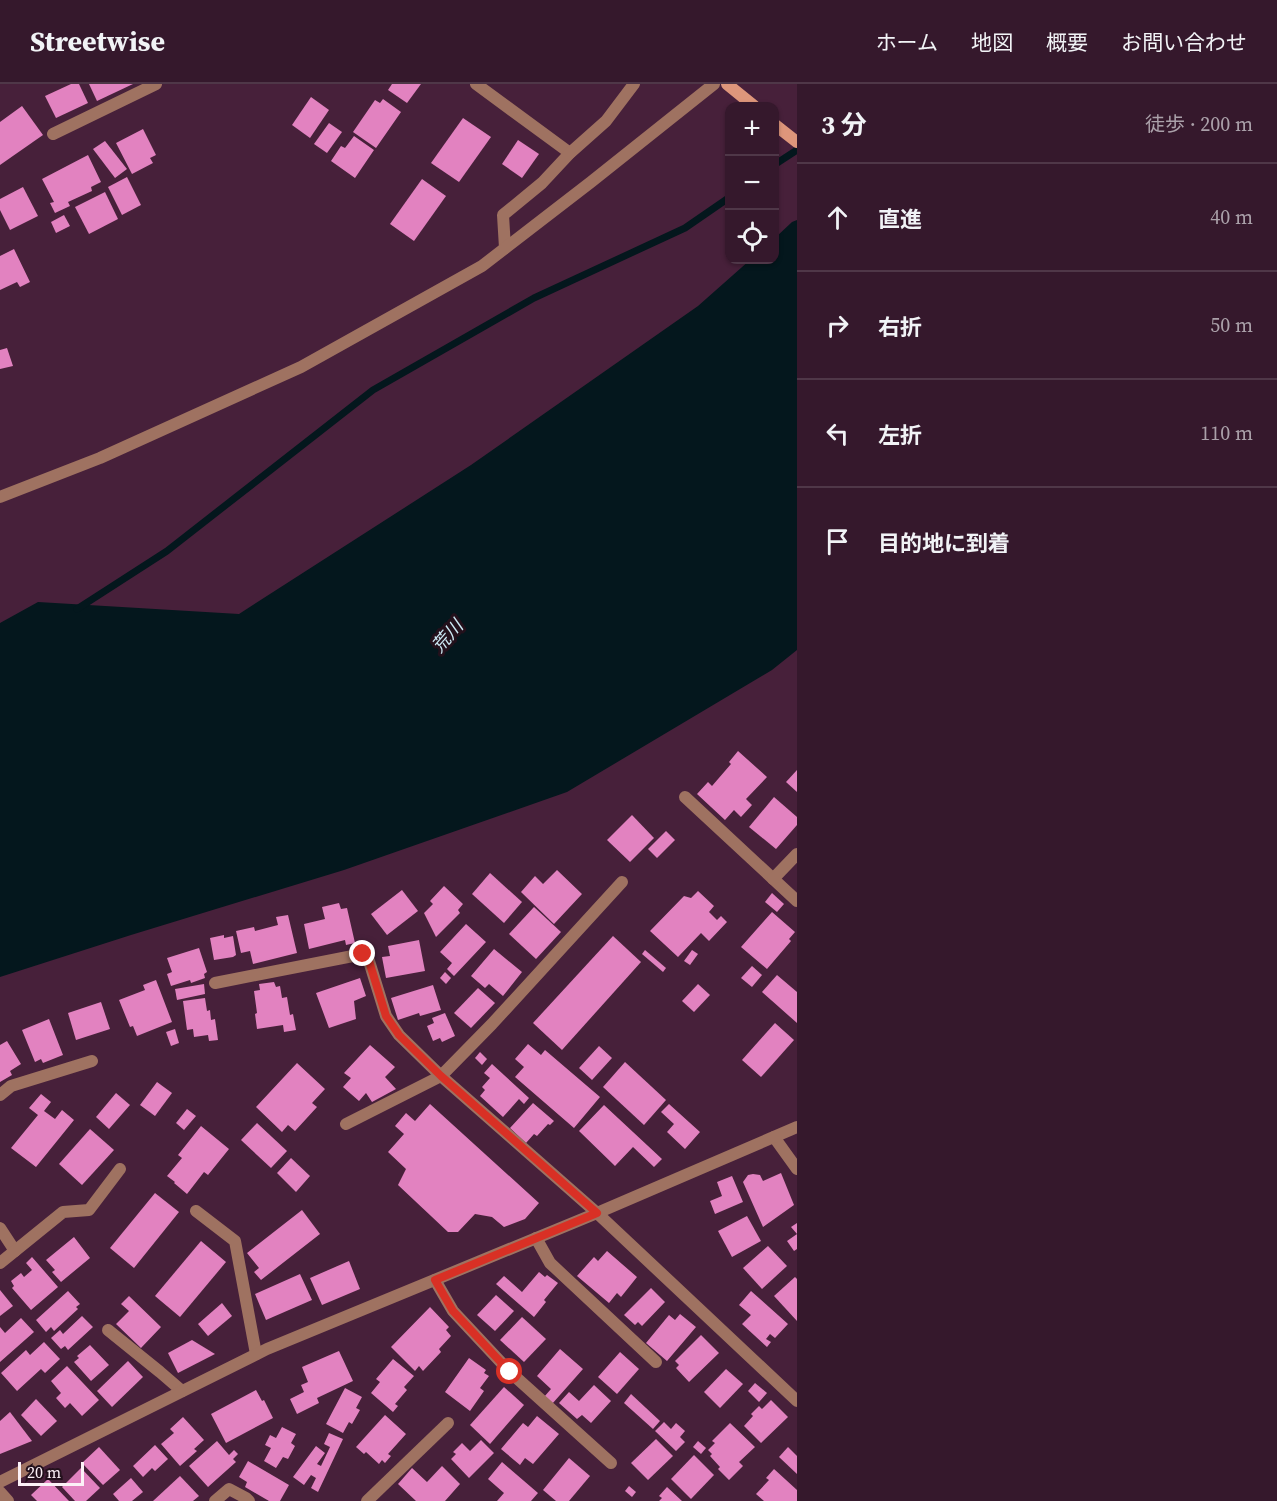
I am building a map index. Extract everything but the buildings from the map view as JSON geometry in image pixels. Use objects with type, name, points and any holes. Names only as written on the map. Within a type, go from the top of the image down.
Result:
[{"type":"street","points":[[53,134],[156,84]]},
{"type":"street","points":[[476,84],[570,153]]},
{"type":"street","points":[[505,248],[504,215],[542,183],[570,153],[606,121],[634,84]]},
{"type":"street","points":[[0,497],[100,458],[301,367],[482,266],[714,84]]},
{"type":"street","points":[[727,84],[749,102]]},
{"type":"street","points":[[779,128],[797,142]]},
{"type":"street","points":[[685,797],[797,901]]},
{"type":"street","points":[[773,879],[797,854]]},
{"type":"street","points":[[346,1124],[441,1076],[492,1024],[622,882]]},
{"type":"street","points":[[215,983],[363,954],[369,961],[386,1016],[399,1035],[441,1076],[597,1213],[797,1401]]},
{"type":"street","points":[[0,1095],[11,1086],[92,1061]]},
{"type":"street","points":[[0,1482],[256,1354],[597,1213],[797,1127]]},
{"type":"street","points":[[774,1137],[797,1169]]},
{"type":"street","points":[[0,1263],[63,1212],[89,1210],[120,1169]]},
{"type":"street","points":[[195,1211],[235,1241],[256,1354]]},
{"type":"street","points":[[0,1228],[15,1251]]},
{"type":"street","points":[[536,1238],[550,1263],[656,1362]]},
{"type":"street","points":[[435,1280],[453,1311],[510,1372],[611,1463]]},
{"type":"street","points":[[108,1330],[182,1391]]},
{"type":"street","points":[[367,1501],[448,1423]]},
{"type":"street","points":[[215,1501],[229,1489],[249,1501]]},
{"type":"street","points":[[0,1492],[8,1501]]},
{"type":"water","name":"荒川","points":[[797,220],[797,650],[772,670],[567,792],[344,870],[0,977],[0,623],[38,602],[239,614],[471,465],[698,306],[745,264],[779,264],[779,234]]},
{"type":"waterway","points":[[779,162],[797,150]]},
{"type":"waterway","points":[[77,609],[167,551],[373,390],[534,298],[685,228],[725,200]]},
{"type":"route","points":[[363,954],[369,961],[386,1016],[399,1035],[441,1076],[597,1213],[435,1280],[453,1311],[510,1372]]}]
